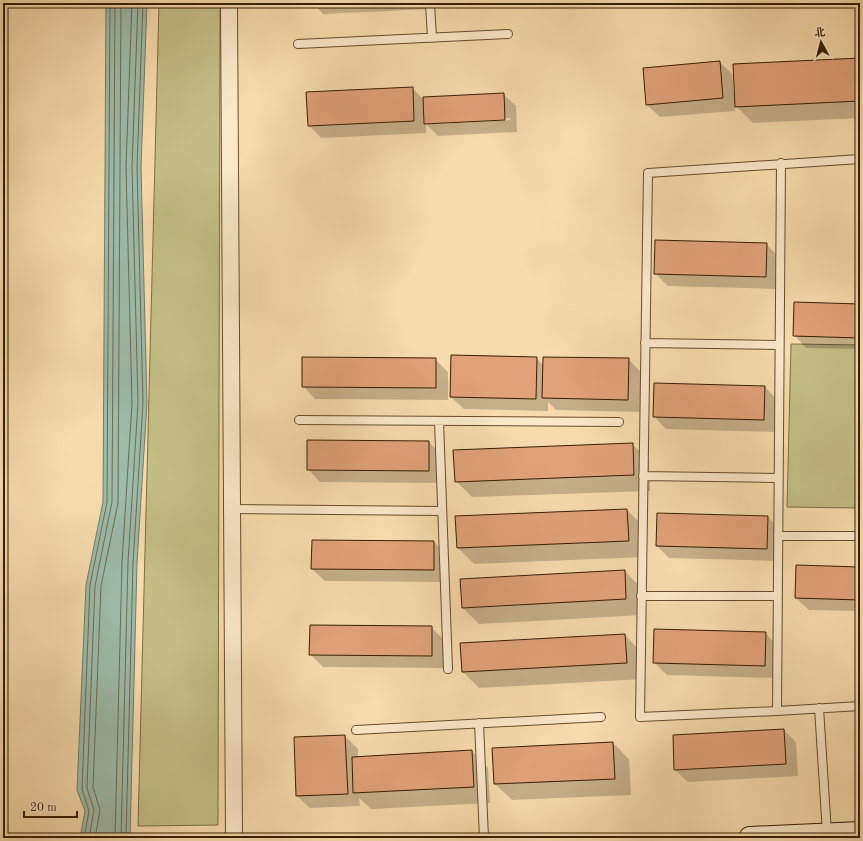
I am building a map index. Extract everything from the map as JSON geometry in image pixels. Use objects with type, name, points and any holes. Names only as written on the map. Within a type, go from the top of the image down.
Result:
[{"type":"main road","points":[[750,838],[860,833]]},
{"type":"street","points":[[229,3],[234,838]]},
{"type":"lane","points":[[430,3],[432,38]]},
{"type":"lane","points":[[298,44],[508,34]]},
{"type":"lane","points":[[860,159],[781,163],[648,173],[640,717],[860,706]]},
{"type":"lane","points":[[776,711],[781,163]]},
{"type":"lane","points":[[645,343],[780,345]]},
{"type":"lane","points":[[299,420],[619,422]]},
{"type":"lane","points":[[439,421],[448,669]]},
{"type":"lane","points":[[643,476],[778,478]]},
{"type":"lane","points":[[232,509],[442,511]]},
{"type":"lane","points":[[778,536],[860,536]]},
{"type":"lane","points":[[642,596],[778,596]]},
{"type":"lane","points":[[819,708],[827,835]]},
{"type":"lane","points":[[356,730],[601,717]]},
{"type":"lane","points":[[479,723],[484,838]]},
{"type":"shaded area","points":[[159,3],[220,3],[218,825],[138,826]]},
{"type":"shaded area","points":[[791,344],[860,345],[860,508],[787,507]]},
{"type":"water","points":[[106,3],[147,3],[141,167],[147,403],[137,563],[130,838],[80,838],[85,811],[77,790],[86,585],[103,502]]},
{"type":"building","points":[[860,58],[860,101],[735,107],[733,64]]},
{"type":"building","points":[[720,61],[723,98],[646,105],[643,68]]},
{"type":"building","points":[[413,87],[414,121],[308,126],[306,92]]},
{"type":"building","points":[[504,93],[505,120],[424,124],[423,97]]},
{"type":"building","points":[[655,240],[767,243],[766,277],[654,274]]},
{"type":"building","points":[[794,302],[860,304],[860,338],[793,336]]},
{"type":"building","points":[[451,355],[537,357],[536,399],[450,397]]},
{"type":"building","points":[[302,357],[436,358],[436,388],[302,387]]},
{"type":"building","points":[[543,357],[629,358],[628,400],[542,398]]},
{"type":"building","points":[[654,383],[765,386],[764,420],[653,417]]},
{"type":"building","points":[[307,440],[429,441],[429,471],[307,470]]},
{"type":"building","points":[[633,443],[634,475],[455,482],[453,450]]},
{"type":"building","points":[[627,509],[629,541],[457,548],[455,516]]},
{"type":"building","points":[[657,513],[768,516],[767,549],[656,546]]},
{"type":"building","points":[[312,540],[434,541],[434,570],[311,569]]},
{"type":"building","points":[[796,565],[860,567],[860,600],[795,598]]},
{"type":"building","points":[[625,570],[626,599],[462,608],[460,579]]},
{"type":"building","points":[[310,625],[432,626],[432,656],[309,655]]},
{"type":"building","points":[[654,629],[766,632],[765,666],[653,663]]},
{"type":"building","points":[[625,634],[627,663],[462,672],[460,643]]},
{"type":"building","points":[[784,729],[786,764],[674,770],[673,735]]},
{"type":"building","points":[[345,735],[348,794],[296,796],[294,737]]},
{"type":"building","points":[[613,742],[615,779],[494,784],[492,748]]},
{"type":"building","points":[[472,750],[474,787],[353,793],[352,757]]}]
